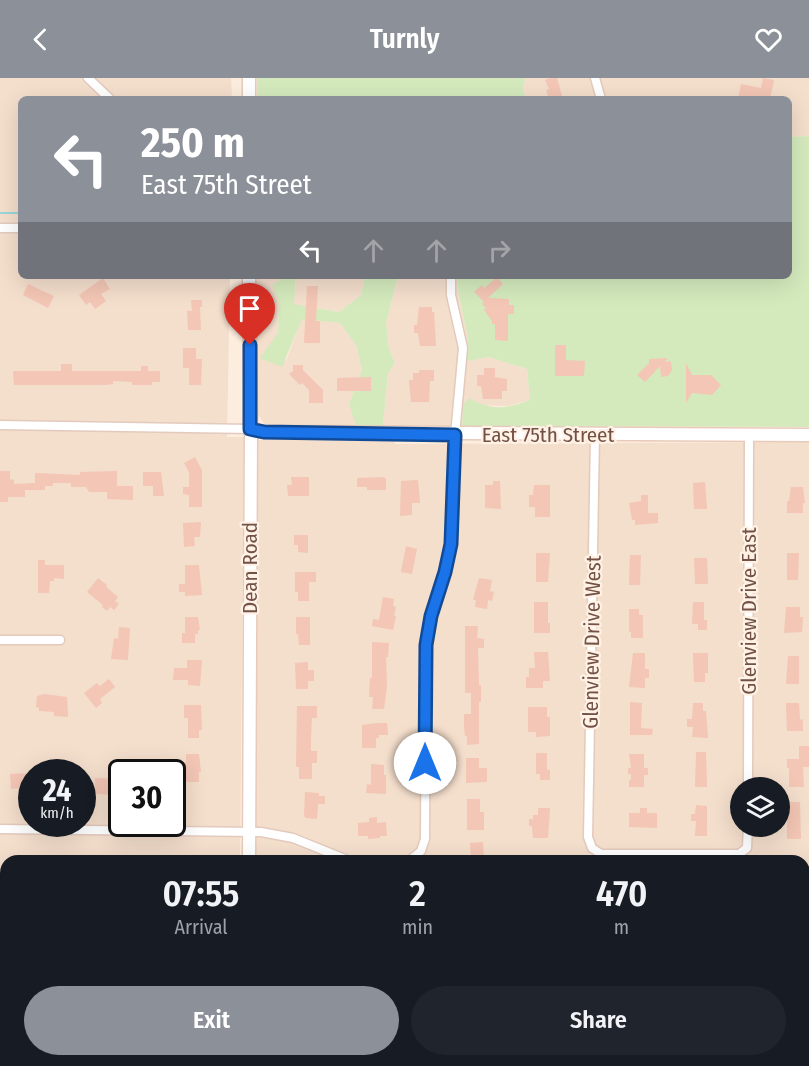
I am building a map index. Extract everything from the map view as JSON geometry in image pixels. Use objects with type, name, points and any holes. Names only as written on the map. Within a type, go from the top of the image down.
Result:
[{"type":"street","points":[[88,78],[107,96]]},
{"type":"street","points":[[249,78],[249,96]]},
{"type":"street","points":[[595,78],[601,96]]},
{"type":"street","points":[[0,228],[18,228]]},
{"type":"street","name":"Dean Road","points":[[249,279],[249,855]]},
{"type":"street","points":[[417,855],[423,845],[425,832],[426,645],[431,616],[451,544],[455,435],[463,348],[452,295],[451,279]]},
{"type":"street","name":"East 75th Street","points":[[0,425],[455,435],[809,435]]},
{"type":"street","name":"Glenview Drive East","points":[[748,777],[749,435]]},
{"type":"street","name":"Glenview Drive West","points":[[595,436],[588,837],[592,848],[604,854],[739,854],[746,850],[747,837]]},
{"type":"street","points":[[0,640],[60,640]]},
{"type":"street","points":[[0,829],[273,833],[293,838],[335,855]]},
{"type":"shaded area","points":[[0,78],[231,78],[232,96],[18,96],[18,279],[230,279],[227,437],[244,437],[240,855],[0,855]]},
{"type":"shaded area","points":[[525,78],[809,78],[809,136],[792,137],[792,96],[525,96],[523,90]]},
{"type":"shaded area","points":[[256,279],[282,279],[273,285],[279,302],[278,333],[286,361],[302,318],[340,323],[356,345],[362,370],[349,404],[356,426],[265,425],[256,411]]},
{"type":"shaded area","points":[[296,279],[364,279],[361,295],[339,312],[294,304]]},
{"type":"shaded area","points":[[397,279],[458,279],[458,290],[468,339],[468,361],[489,357],[527,369],[530,400],[508,406],[463,405],[462,426],[383,426],[388,373],[395,363],[389,348],[386,324]]},
{"type":"shaded area","points":[[257,440],[394,440],[395,444],[809,442],[809,855],[254,855]]},
{"type":"green space","points":[[257,78],[525,78],[523,90],[525,96],[257,96]]},
{"type":"green space","points":[[809,136],[809,427],[462,426],[463,405],[469,398],[492,407],[513,405],[530,400],[527,369],[489,357],[468,361],[468,339],[458,290],[458,279],[792,279],[792,137]]},
{"type":"green space","points":[[281,279],[296,279],[294,304],[339,312],[361,295],[364,279],[397,279],[386,324],[389,348],[395,363],[388,373],[383,426],[356,426],[349,404],[362,370],[356,345],[340,323],[302,319],[282,367],[260,358],[278,333],[279,302],[272,285]]},
{"type":"building","points":[[557,78],[562,96],[548,96],[546,90],[549,89],[545,80]]},
{"type":"building","points":[[763,78],[774,80],[771,96],[739,96],[741,84],[761,88]]},
{"type":"building","points":[[102,279],[110,289],[101,294],[106,301],[95,309],[90,302],[86,305],[79,295]]},
{"type":"building","points":[[495,279],[499,279],[503,284],[488,298],[509,299],[509,305],[514,305],[514,314],[508,314],[508,341],[495,340],[495,324],[492,324],[484,310],[486,308],[482,304],[484,302],[474,292],[482,285],[484,288]]},
{"type":"building","points":[[28,284],[54,296],[48,308],[23,295]]},
{"type":"building","points":[[307,286],[318,286],[316,321],[320,321],[320,343],[304,343]]},
{"type":"building","points":[[191,300],[202,300],[201,330],[188,330],[187,311],[192,311]]},
{"type":"building","points":[[419,307],[432,307],[436,346],[420,346],[418,333],[414,333]]},
{"type":"building","points":[[555,345],[566,345],[566,360],[585,361],[584,376],[555,376]]},
{"type":"building","points":[[183,348],[196,348],[196,359],[202,359],[201,385],[189,385],[189,368],[183,368]]},
{"type":"building","points":[[668,358],[665,362],[671,361],[672,370],[668,376],[661,377],[660,366],[645,382],[637,375],[649,363],[649,359]]},
{"type":"building","points":[[686,363],[692,375],[711,375],[721,385],[712,395],[692,393],[686,403]]},
{"type":"building","points":[[61,364],[72,364],[72,371],[141,371],[141,366],[148,366],[148,371],[160,371],[160,382],[152,382],[152,385],[132,385],[132,382],[113,381],[113,384],[105,385],[14,385],[13,371],[61,371]]},
{"type":"building","points":[[293,365],[303,365],[303,370],[323,390],[323,403],[309,403],[309,390],[289,374],[293,371]]},
{"type":"building","points":[[484,368],[495,368],[495,377],[507,379],[507,391],[502,391],[502,399],[483,399],[481,386],[477,386],[477,375],[484,375]]},
{"type":"building","points":[[419,370],[434,370],[434,381],[430,381],[429,402],[411,402],[409,380],[413,380],[413,373],[419,373]]},
{"type":"building","points":[[371,377],[371,391],[337,391],[337,378]]},
{"type":"building","points":[[195,457],[202,470],[202,507],[189,507],[189,495],[183,494],[183,487],[189,487],[189,472],[184,463]]},
{"type":"building","points":[[0,471],[10,471],[10,479],[14,480],[14,484],[35,483],[35,473],[80,475],[80,472],[117,471],[117,486],[133,486],[133,500],[107,499],[107,492],[89,492],[86,487],[71,487],[71,483],[53,483],[53,486],[45,486],[45,490],[25,490],[25,497],[8,497],[8,502],[0,502]]},
{"type":"building","points":[[143,472],[161,472],[164,496],[153,496],[153,486],[143,486]]},
{"type":"building","points":[[291,477],[309,477],[309,496],[288,496],[287,485],[292,485]]},
{"type":"building","points":[[384,477],[386,490],[367,490],[367,487],[357,487],[357,478]]},
{"type":"building","points":[[418,480],[420,503],[412,503],[412,515],[400,516],[401,481]]},
{"type":"building","points":[[493,481],[500,481],[501,509],[485,508],[485,485],[493,485]]},
{"type":"building","points":[[705,482],[707,509],[694,509],[693,483]]},
{"type":"building","points":[[534,485],[550,485],[550,517],[535,517],[535,507],[529,507],[529,495],[533,495]]},
{"type":"building","points":[[791,487],[803,487],[805,503],[803,503],[803,513],[787,513],[787,501],[789,501]]},
{"type":"building","points":[[641,495],[648,495],[648,513],[658,513],[658,523],[635,525],[629,503],[641,501]]},
{"type":"building","points":[[201,522],[200,537],[194,537],[195,546],[184,547],[183,523]]},
{"type":"building","points":[[294,535],[308,535],[308,553],[298,552],[298,545],[294,545]]},
{"type":"building","points":[[406,546],[417,549],[412,574],[401,572]]},
{"type":"building","points":[[536,553],[550,553],[548,582],[536,582]]},
{"type":"building","points":[[787,553],[799,553],[798,580],[787,580]]},
{"type":"building","points":[[630,555],[641,555],[640,585],[629,585]]},
{"type":"building","points":[[694,558],[707,558],[708,584],[695,584]]},
{"type":"building","points":[[38,560],[45,560],[45,565],[64,565],[64,579],[54,578],[54,581],[50,581],[49,593],[38,593]]},
{"type":"building","points":[[185,565],[199,565],[202,595],[185,596],[185,592],[179,592],[179,584],[185,584]]},
{"type":"building","points":[[295,572],[316,572],[316,582],[309,582],[309,601],[298,601],[298,592],[295,592]]},
{"type":"building","points":[[98,578],[118,597],[115,601],[119,604],[114,610],[110,607],[107,611],[87,592]]},
{"type":"building","points":[[479,578],[492,580],[490,591],[494,592],[492,601],[488,600],[487,609],[475,607],[476,600],[473,600]]},
{"type":"building","points":[[383,597],[394,599],[393,606],[396,607],[394,616],[396,616],[393,630],[372,626],[373,619],[379,620]]},
{"type":"building","points":[[534,602],[548,602],[550,633],[534,633]]},
{"type":"building","points":[[693,602],[704,602],[704,620],[707,620],[707,630],[698,630],[698,624],[692,624]]},
{"type":"building","points":[[786,607],[800,607],[800,617],[803,617],[802,632],[784,633]]},
{"type":"building","points":[[629,609],[639,609],[639,615],[643,615],[643,638],[631,638]]},
{"type":"building","points":[[185,617],[198,617],[200,630],[198,634],[195,634],[195,643],[182,643],[182,633],[185,633]]},
{"type":"building","points":[[296,617],[310,617],[310,645],[299,645],[298,634],[296,634]]},
{"type":"building","points":[[465,626],[478,626],[477,638],[484,639],[484,648],[478,648],[479,685],[481,685],[479,744],[467,745],[464,714],[471,714],[471,693],[465,693]]},
{"type":"building","points":[[119,627],[130,628],[128,660],[111,659],[114,638],[118,639]]},
{"type":"building","points":[[372,642],[389,643],[388,657],[386,657],[387,686],[384,709],[372,709],[373,697],[369,697],[370,678],[372,678]]},
{"type":"building","points":[[534,652],[548,652],[550,681],[543,681],[543,688],[526,688],[529,668],[535,668]]},
{"type":"building","points":[[633,653],[645,653],[645,669],[649,669],[649,678],[645,678],[645,688],[629,687]]},
{"type":"building","points":[[693,653],[708,653],[708,673],[705,673],[705,682],[694,682]]},
{"type":"building","points":[[788,656],[799,656],[799,684],[786,684]]},
{"type":"building","points":[[187,660],[202,660],[200,686],[188,685],[188,680],[173,680],[174,668],[187,668]]},
{"type":"building","points":[[308,662],[308,670],[314,670],[314,681],[308,681],[308,689],[296,689],[295,663]]},
{"type":"building","points":[[109,679],[115,687],[100,699],[102,703],[96,708],[84,693],[97,683],[100,686]]},
{"type":"building","points":[[44,694],[67,697],[68,717],[54,716],[54,712],[39,711],[36,707],[37,696]]},
{"type":"building","points":[[630,702],[642,703],[641,728],[653,729],[652,735],[630,735]]},
{"type":"building","points":[[693,703],[703,703],[703,711],[706,711],[708,738],[692,737],[693,727],[687,727],[687,719],[692,719]]},
{"type":"building","points":[[786,703],[799,703],[803,731],[787,731]]},
{"type":"building","points":[[184,705],[201,705],[202,730],[199,730],[199,738],[188,738],[188,718],[184,718]]},
{"type":"building","points":[[297,706],[317,706],[317,718],[312,718],[311,751],[317,751],[317,763],[312,763],[312,779],[299,779],[299,767],[296,767]]},
{"type":"building","points":[[528,707],[547,707],[547,717],[550,717],[550,736],[536,737],[536,732],[528,732]]},
{"type":"building","points":[[387,723],[388,735],[379,735],[379,738],[376,738],[376,748],[362,748],[362,725]]},
{"type":"building","points":[[799,746],[809,746],[809,767],[803,767],[804,787],[790,787],[787,759],[799,759]]},
{"type":"building","points":[[696,752],[706,752],[707,787],[695,787]]},
{"type":"building","points":[[536,753],[547,753],[547,770],[550,770],[550,780],[540,780],[540,774],[536,774]]},
{"type":"building","points":[[186,754],[199,754],[201,772],[199,772],[199,782],[186,782]]},
{"type":"building","points":[[629,754],[644,754],[644,768],[648,768],[648,775],[644,775],[644,787],[629,787],[631,774],[628,774],[628,768],[631,768]]},
{"type":"building","points":[[466,758],[479,758],[479,768],[487,768],[487,782],[466,783]]},
{"type":"building","points":[[371,764],[384,765],[386,794],[366,793],[367,784],[371,785]]},
{"type":"building","points":[[10,774],[18,774],[18,788],[11,789]]},
{"type":"building","points":[[96,778],[108,778],[108,794],[96,794]]},
{"type":"building","points":[[305,792],[325,796],[325,804],[318,804],[317,819],[304,816]]},
{"type":"building","points":[[467,799],[480,799],[480,812],[484,812],[484,830],[467,830]]},
{"type":"building","points":[[790,802],[800,802],[801,839],[787,839],[790,837]]},
{"type":"building","points":[[696,805],[707,806],[707,836],[695,836],[696,821],[691,821],[691,814],[695,814]]},
{"type":"building","points":[[538,808],[550,808],[548,838],[533,838],[532,826],[529,826],[529,819],[533,819],[533,815],[538,815]]},
{"type":"building","points":[[640,808],[647,808],[647,813],[657,813],[657,828],[629,827],[629,813],[640,813]]},
{"type":"building","points":[[377,817],[377,823],[386,822],[387,836],[368,839],[368,836],[358,836],[358,823],[369,822],[369,818]]},
{"type":"building","points":[[483,842],[484,855],[471,855],[470,843]]},
{"type":"waterway","points":[[0,213],[18,213]]},
{"type":"route","points":[[250,345],[250,429],[264,432],[455,435],[451,544],[431,616],[426,645],[425,763]]}]
